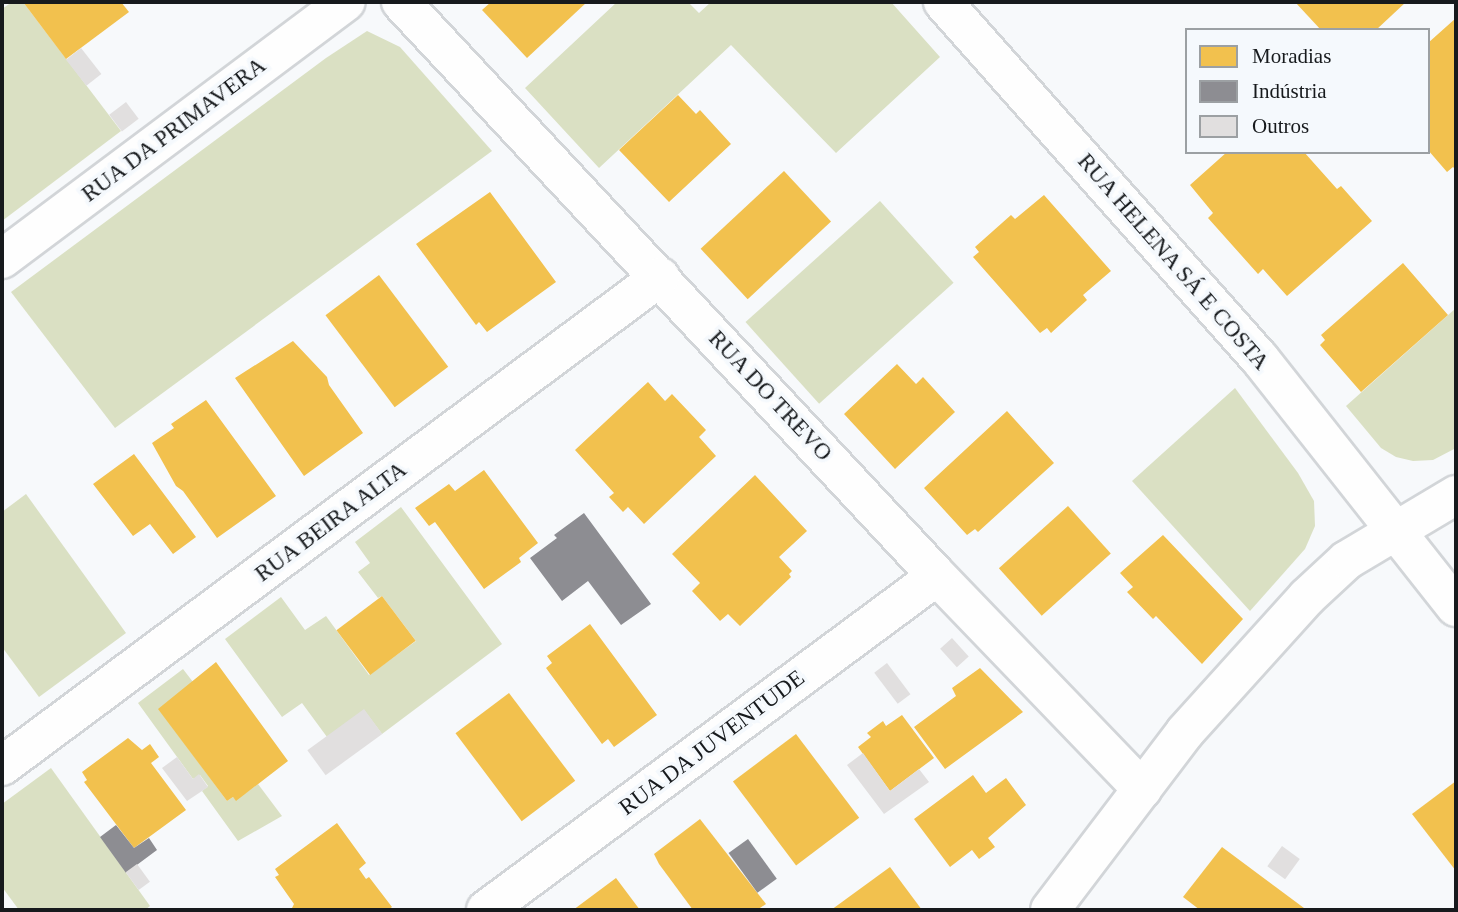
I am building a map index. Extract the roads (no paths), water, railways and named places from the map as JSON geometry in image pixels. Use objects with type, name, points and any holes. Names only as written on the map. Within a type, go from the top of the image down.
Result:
[{"type":"street","name":"RUA DA PRIMAVERA","points":[[2,259],[346,2]]},
{"type":"street","name":"RUA DO TREVO","points":[[401,2],[937,576],[1142,789]]},
{"type":"street","name":"RUA HELENA SÁ E COSTA","points":[[949,3],[1260,359],[1456,607]]},
{"type":"street","name":"RUA BEIRA ALTA","points":[[2,766],[660,278]]},
{"type":"street","points":[[1050,910],[1185,732],[1307,597],[1347,560],[1456,495]]},
{"type":"street","name":"RUA DA JUVENTUDE","points":[[486,910],[937,576]]}]
